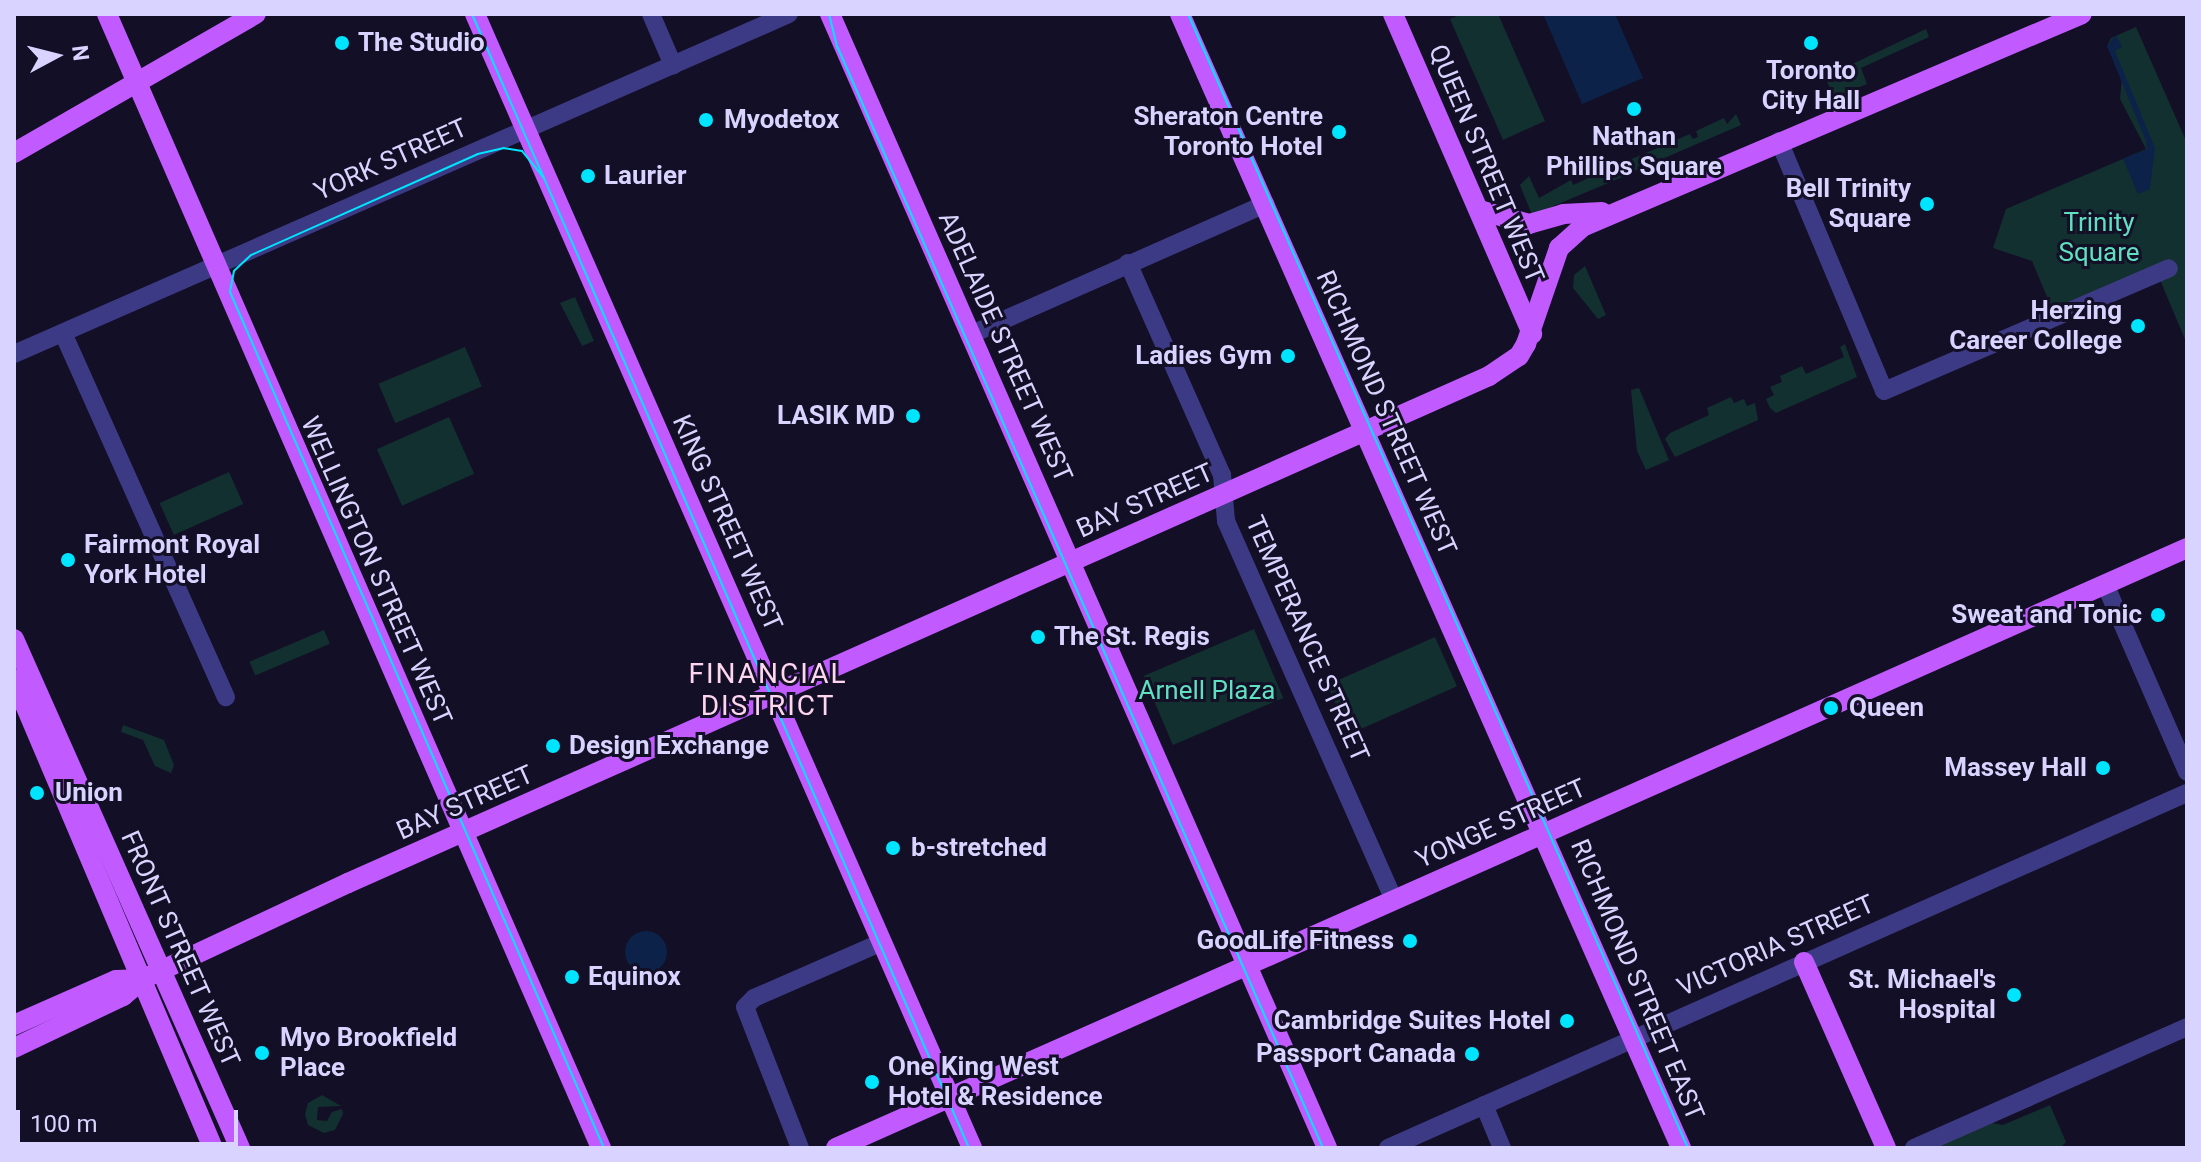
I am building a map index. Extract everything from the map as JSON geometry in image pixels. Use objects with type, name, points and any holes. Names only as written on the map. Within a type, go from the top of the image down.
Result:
[{"type":"main road","name":"WELLINGTON STREET WEST","points":[[107,14],[601,1148]]},
{"type":"main road","points":[[14,152],[256,14]]},
{"type":"main road","name":"KING STREET WEST","points":[[475,14],[972,1148]]},
{"type":"main road","name":"ADELAIDE STREET WEST","points":[[830,14],[1327,1148]]},
{"type":"main road","name":"RICHMOND STREET WEST","points":[[1180,14],[1544,833]]},
{"type":"main road","name":"QUEEN STREET WEST","points":[[1393,14],[1532,334]]},
{"type":"main road","name":"BAY STREET","points":[[14,1048],[123,996],[151,976],[462,832],[1489,376],[1519,356],[1532,334],[1559,248],[1582,227],[2082,14]]},
{"type":"main road","points":[[1479,210],[1529,224],[1563,214],[1614,212]]},
{"type":"main road","name":"YONGE STREET","points":[[836,1148],[2187,548]]},
{"type":"main road","name":"FRONT STREET WEST","points":[[14,639],[70,785],[151,976],[210,1144]]},
{"type":"main road","name":"FRONT STREET WEST","points":[[14,679],[70,785]]},
{"type":"main road","name":"RICHMOND STREET EAST","points":[[1544,833],[1681,1148]]},
{"type":"main road","points":[[1804,962],[1886,1148]]},
{"type":"main road","name":"BAY STREET","points":[[14,1025],[116,980],[151,976]]},
{"type":"main road","name":"FRONT STREET WEST","points":[[151,976],[235,1139]]},
{"type":"main road","points":[[210,1144],[235,1139]]},
{"type":"street","points":[[651,14],[673,65]]},
{"type":"street","name":"YORK STREET","points":[[14,354],[789,14]]},
{"type":"street","points":[[1779,141],[1884,391],[2169,268]]},
{"type":"street","points":[[972,334],[1265,204]]},
{"type":"street","name":"TEMPERANCE STREET","points":[[1128,263],[1222,475],[1226,521],[1394,900]]},
{"type":"street","points":[[63,333],[226,697]]},
{"type":"street","points":[[2105,584],[2187,772]]},
{"type":"street","name":"VICTORIA STREET","points":[[1388,1148],[2187,793]]},
{"type":"street","points":[[800,1148],[747,1022],[747,1003],[882,942]]},
{"type":"street","points":[[1914,1148],[2187,1027]]},
{"type":"street","points":[[1484,1105],[1502,1148]]},
{"type":"green space","points":[[1462,14],[1498,14],[1545,121],[1503,140],[1450,19]]},
{"type":"green space","name":"Trinity Square","points":[[2136,27],[2187,143],[2187,344],[2160,280],[2055,316],[2032,261],[1993,248],[2006,209],[2146,149],[2120,99],[2122,77],[2107,46],[2111,38]]},
{"type":"green space","points":[[1926,29],[1929,37],[1861,68],[1867,84],[1834,98],[1825,77]]},
{"type":"green space","points":[[1736,114],[1741,125],[1632,172],[1627,161],[1690,134],[1693,139],[1698,137],[1696,131],[1724,118],[1727,124]]},
{"type":"green space","points":[[1620,164],[1625,176],[1532,215],[1520,185],[1529,176],[1539,198],[1571,180],[1573,185]]},
{"type":"green space","points":[[1585,266],[1606,315],[1598,319],[1573,288],[1574,275]]},
{"type":"green space","points":[[575,297],[594,341],[582,346],[560,303]]},
{"type":"green space","points":[[1845,344],[1857,377],[1776,413],[1770,408],[1766,399],[1774,395],[1770,387],[1782,382],[1780,376],[1802,366],[1806,374],[1844,357],[1840,347]]},
{"type":"green space","points":[[465,347],[482,387],[395,423],[378,384]]},
{"type":"green space","points":[[1639,388],[1669,460],[1646,470],[1637,451],[1631,390]]},
{"type":"green space","points":[[1731,397],[1734,403],[1744,399],[1747,406],[1755,403],[1758,420],[1675,457],[1665,439],[1670,433],[1709,415],[1707,408]]},
{"type":"green space","points":[[449,417],[474,474],[402,506],[377,449]]},
{"type":"green space","points":[[229,472],[243,504],[174,535],[160,503]]},
{"type":"green space","name":"Arnell Plaza","points":[[1254,629],[1283,698],[1173,745],[1144,676]]},
{"type":"green space","points":[[324,630],[330,644],[255,675],[249,662]]},
{"type":"green space","points":[[1435,637],[1457,686],[1349,734],[1327,685]]},
{"type":"green space","points":[[123,725],[164,740],[174,765],[171,773],[155,766],[143,740],[121,732]]},
{"type":"green space","points":[[322,1095],[341,1106],[318,1107],[317,1120],[327,1121],[332,1112],[342,1109],[343,1114],[335,1130],[324,1133],[308,1125],[305,1114],[308,1103]]},
{"type":"green space","points":[[2050,1105],[2066,1142],[2060,1148],[1925,1148],[1987,1122],[2003,1125]]},
{"type":"water","points":[[1543,14],[1615,14],[1643,78],[1582,104]]},
{"type":"water","points":[[2116,35],[2122,47],[2115,51],[2155,148],[2150,189],[2138,194],[2123,159],[2147,149],[2146,141],[2107,46]]},
{"type":"water","points":[[646,931],[661,937],[667,952],[661,967],[646,973],[631,967],[625,952],[631,937]]},
{"type":"tram line","points":[[472,14],[969,1148]]},
{"type":"tram line","points":[[829,14],[837,46],[1323,1148]]},
{"type":"tram line","points":[[1188,14],[1688,1148]]},
{"type":"tram line","points":[[544,178],[522,151],[504,148],[478,154],[251,255],[234,271],[230,292],[604,1148]]},
{"type":"place","name":"The Studio","points":[[342,43]]},
{"type":"place","name":"Toronto City Hall","points":[[1811,43]]},
{"type":"place","name":"Nathan Phillips Square","points":[[1634,109]]},
{"type":"place","name":"Myodetox","points":[[706,120]]},
{"type":"place","name":"Sheraton Centre Toronto Hotel","points":[[1339,132]]},
{"type":"place","name":"Laurier","points":[[588,176]]},
{"type":"place","name":"Bell Trinity Square","points":[[1927,204]]},
{"type":"place","name":"Herzing Career College","points":[[2138,326]]},
{"type":"place","name":"Ladies Gym","points":[[1288,356]]},
{"type":"place","name":"LASIK MD","points":[[913,416]]},
{"type":"place","name":"Fairmont Royal York Hotel","points":[[68,560]]},
{"type":"place","name":"Sweat and Tonic","points":[[2158,615]]},
{"type":"place","name":"The St. Regis","points":[[1038,637]]},
{"type":"place","name":"Queen","points":[[1831,708]]},
{"type":"place","name":"Design Exchange","points":[[553,746]]},
{"type":"place","name":"Massey Hall","points":[[2103,768]]},
{"type":"place","name":"Union","points":[[37,793]]},
{"type":"place","name":"b-stretched","points":[[893,848]]},
{"type":"place","name":"GoodLife Fitness","points":[[1410,941]]},
{"type":"place","name":"Equinox","points":[[572,977]]},
{"type":"place","name":"St. Michael's Hospital","points":[[2014,995]]},
{"type":"place","name":"Cambridge Suites Hotel","points":[[1567,1021]]},
{"type":"place","name":"Myo Brookfield Place","points":[[262,1053]]},
{"type":"place","name":"Passport Canada","points":[[1472,1054]]},
{"type":"place","name":"One King West Hotel & Residence","points":[[872,1082]]},
{"type":"district","name":"FINANCIAL DISTRICT","points":[[768,690]]}]
